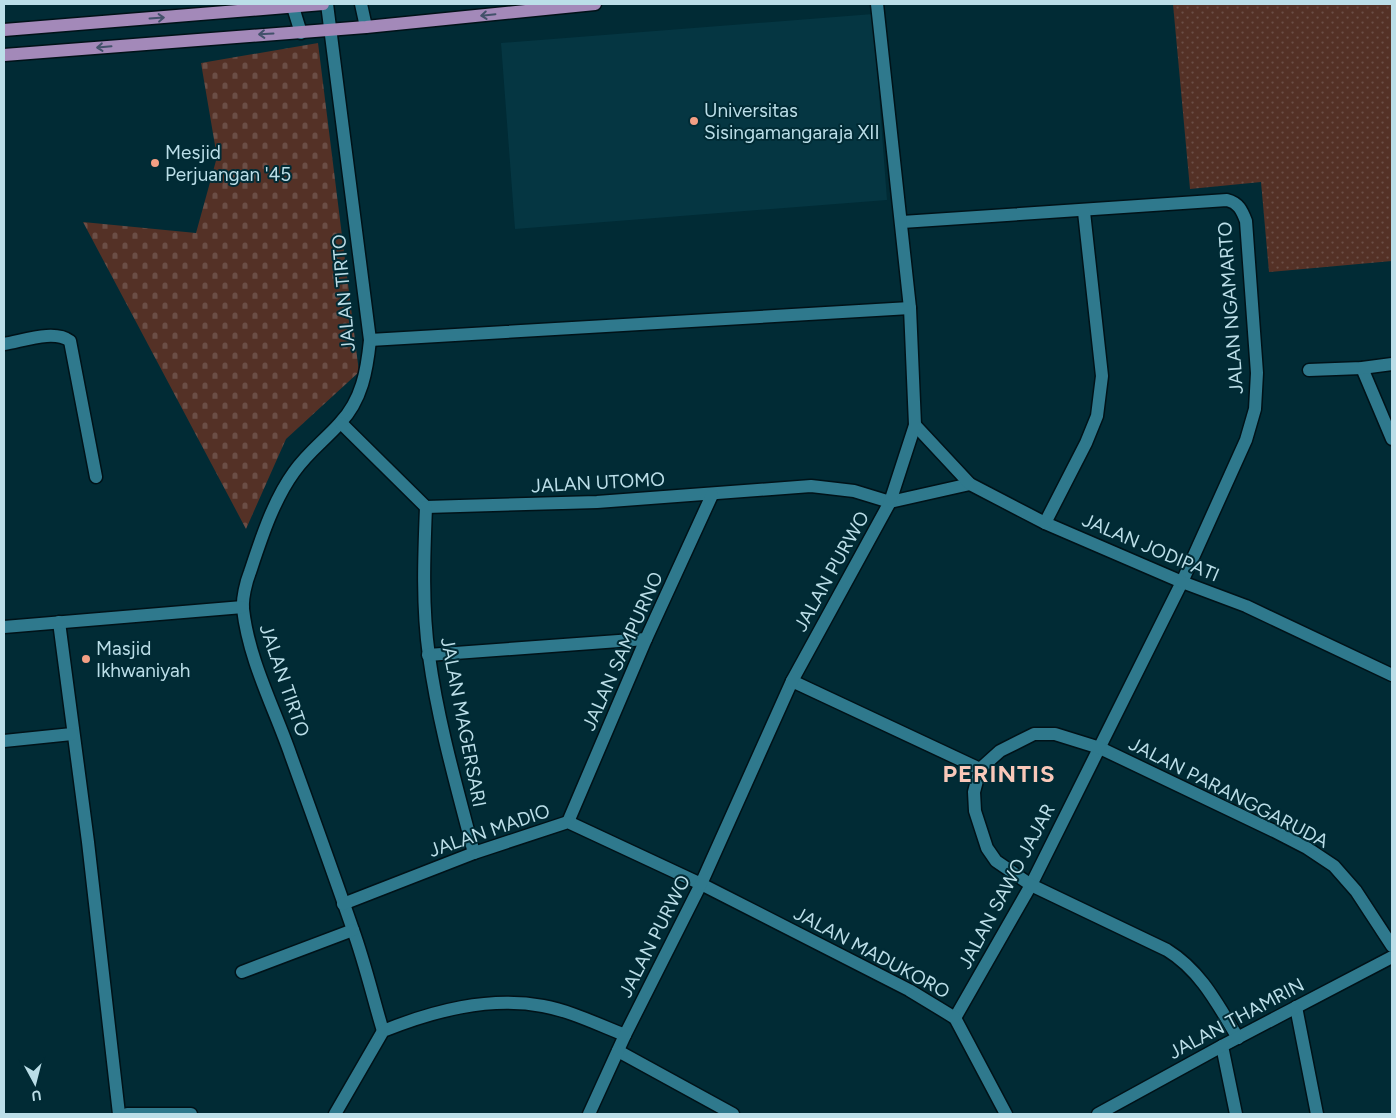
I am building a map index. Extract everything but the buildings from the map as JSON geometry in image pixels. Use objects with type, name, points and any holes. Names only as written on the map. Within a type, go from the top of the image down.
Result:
[{"type":"main road","points":[[4,30],[323,4]]},
{"type":"main road","points":[[4,55],[218,37],[301,33],[532,7],[594,4]]},
{"type":"street","name":"JALAN TIRTO","points":[[327,4],[332,30],[370,340],[363,386],[341,423],[314,446],[293,474],[274,508],[249,575],[243,607],[247,634],[260,676],[290,753],[353,930],[383,1031]]},
{"type":"street","points":[[361,4],[366,27]]},
{"type":"street","name":"JALAN PURWO","points":[[589,1114],[625,1035],[701,884],[792,682],[890,502],[915,425],[910,308],[902,222],[876,4]]},
{"type":"street","points":[[293,6],[301,33]]},
{"type":"street","name":"JALAN NGAMARTO","points":[[902,222],[1084,212],[1228,200],[1238,205],[1246,221],[1257,372],[1255,409],[1246,440],[1182,582]]},
{"type":"street","points":[[1045,522],[1090,434],[1097,416],[1102,376],[1084,212]]},
{"type":"street","points":[[370,340],[910,308]]},
{"type":"street","points":[[4,344],[55,336],[64,336],[70,341],[96,477]]},
{"type":"street","points":[[1309,370],[1362,368],[1392,364]]},
{"type":"street","points":[[1362,368],[1392,440]]},
{"type":"street","points":[[341,423],[426,507]]},
{"type":"street","name":"JALAN JODIPATI","points":[[915,425],[970,484],[1045,522],[1182,582],[1246,606],[1392,676]]},
{"type":"street","points":[[890,502],[970,484]]},
{"type":"street","name":"JALAN UTOMO","points":[[426,507],[597,502],[712,495],[811,486],[854,490],[890,502]]},
{"type":"street","name":"JALAN SAMPURNO","points":[[568,822],[646,639],[712,495]]},
{"type":"street","name":"JALAN MAGERSARI","points":[[426,507],[423,569],[428,655],[453,772],[474,853]]},
{"type":"street","name":"JALAN SAWO JAJAR","points":[[955,1018],[1031,885],[1182,582]]},
{"type":"street","points":[[4,627],[243,607]]},
{"type":"street","points":[[58,622],[89,851],[120,1114]]},
{"type":"street","points":[[428,655],[646,639]]},
{"type":"street","points":[[792,682],[980,769],[974,792],[975,810],[987,848],[1007,870],[1031,885],[1185,961],[1210,991],[1238,1038]]},
{"type":"street","points":[[4,741],[72,734]]},
{"type":"street","name":"JALAN PARANGGARUDA","points":[[980,769],[1000,751],[1034,734],[1055,734],[1100,748],[1274,831],[1334,866],[1356,891],[1392,946]]},
{"type":"street","name":"JALAN MADIO","points":[[343,904],[474,853],[568,822],[701,884]]},
{"type":"street","name":"JALAN MADUKORO","points":[[701,884],[909,990],[955,1018],[1006,1114]]},
{"type":"street","points":[[242,972],[353,930]]},
{"type":"street","name":"JALAN THAMRIN","points":[[1098,1114],[1222,1046],[1392,957]]},
{"type":"street","points":[[335,1114],[383,1031],[443,1011],[490,1003],[543,1006],[625,1035]]},
{"type":"street","points":[[1296,1007],[1317,1114]]},
{"type":"street","points":[[1222,1046],[1236,1114]]},
{"type":"street","points":[[618,1051],[733,1114]]},
{"type":"street","points":[[127,1114],[191,1114]]},
{"type":"shaded area","name":"Universitas Sisingamangaraja XII","points":[[873,14],[887,200],[515,229],[501,43]]},
{"type":"green space","points":[[1173,4],[1392,4],[1392,261],[1269,272],[1261,182],[1190,189]]},
{"type":"green space","points":[[318,43],[359,372],[286,439],[246,529],[83,222],[196,233],[217,157],[201,63]]},
{"type":"place","name":"Universitas Sisingamangaraja XII","points":[[694,121]]},
{"type":"place","name":"Mesjid Perjuangan '45","points":[[155,163]]},
{"type":"place","name":"Masjid Ikhwaniyah","points":[[86,659]]},
{"type":"district","name":"PERINTIS","points":[[999,774]]}]
